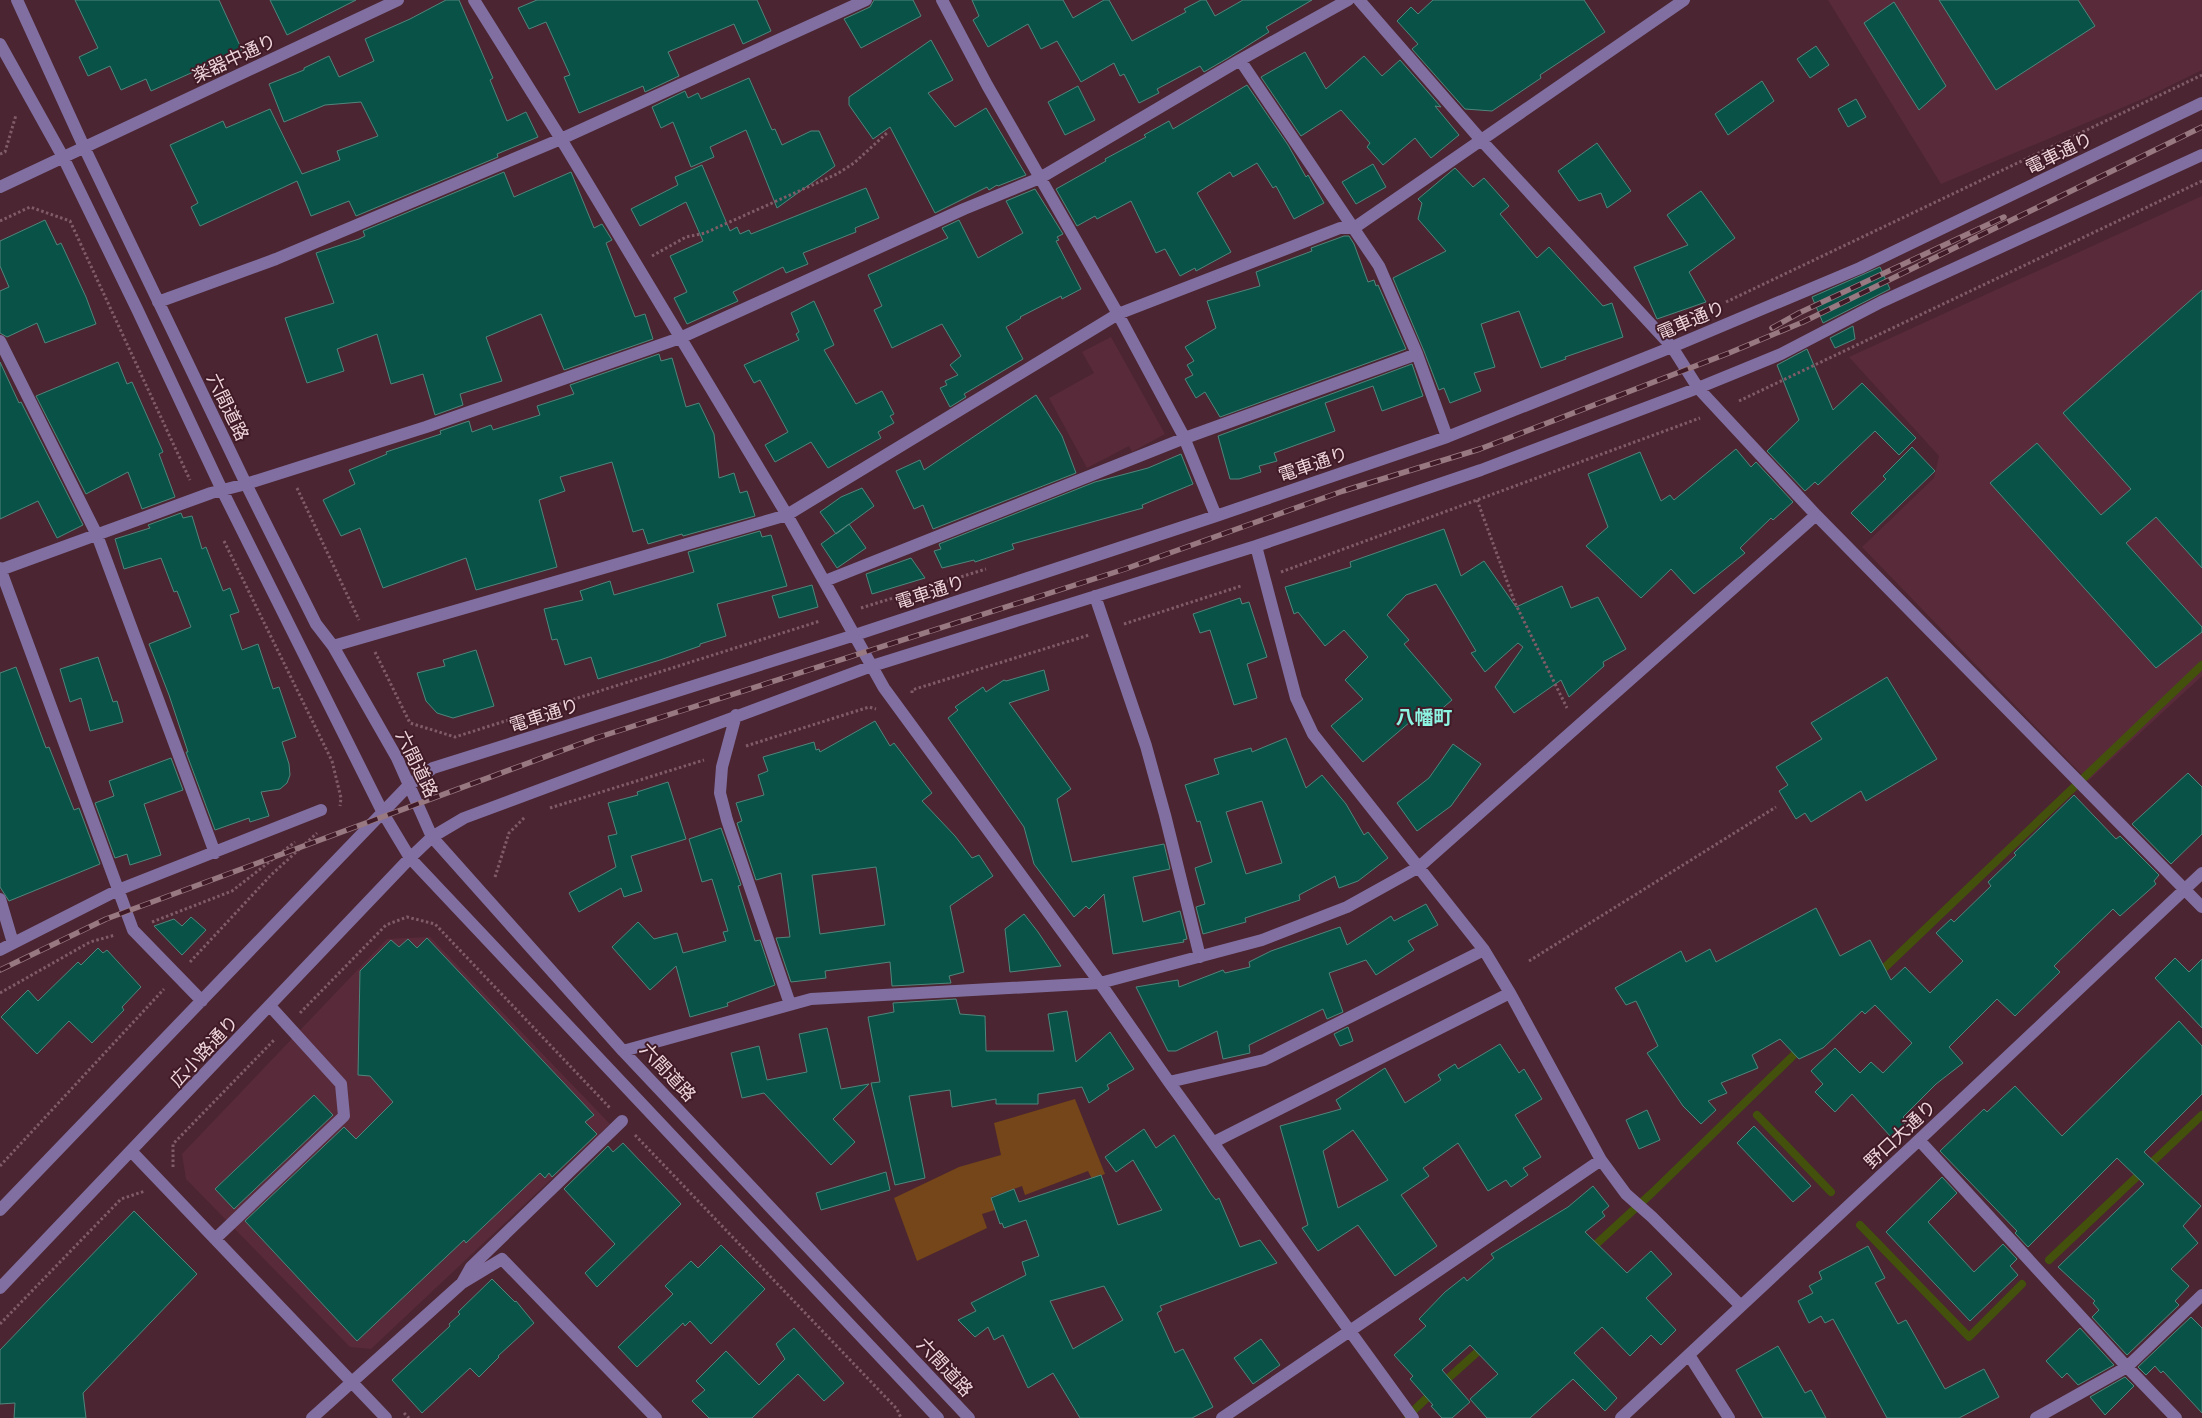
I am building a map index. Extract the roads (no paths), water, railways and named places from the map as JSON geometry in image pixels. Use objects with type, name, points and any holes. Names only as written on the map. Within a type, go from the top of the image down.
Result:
[{"type":"street","name":"六間道路","points":[[17,0],[84,147],[246,484],[316,624],[333,646],[397,758],[432,836],[623,1051],[969,1418]]},
{"type":"street","name":"楽器中通り","points":[[0,187],[398,0]]},
{"type":"street","points":[[474,0],[561,139],[787,515],[890,696],[1100,983],[1169,1082],[1413,1418]]},
{"type":"street","points":[[158,302],[276,259],[561,139],[866,0]]},
{"type":"street","points":[[942,0],[987,85],[1118,314],[1184,438],[1216,516]]},
{"type":"street","points":[[202,1001],[133,930],[0,569],[222,490],[426,427],[680,338],[964,209],[1040,178],[1240,60],[1348,0]]},
{"type":"street","points":[[1359,0],[1481,140],[1672,347],[1698,388],[1816,515],[2202,907]]},
{"type":"street","points":[[333,646],[787,515],[1118,314],[1340,228],[1354,228],[1684,0]]},
{"type":"street","points":[[0,44],[63,157],[138,309],[222,490],[383,813],[410,858],[928,1412],[938,1418]]},
{"type":"street","points":[[1240,60],[1379,266],[1417,354],[1447,437]]},
{"type":"street","name":"電車通り","points":[[409,785],[434,768],[856,635],[1216,516],[1447,437],[1672,347],[1860,268],[2202,103]]},
{"type":"street","points":[[432,836],[464,818],[736,715],[872,666],[1256,546],[1481,470],[1698,388],[1781,354],[1881,302],[2202,155]]},
{"type":"street","points":[[0,341],[97,536],[215,853]]},
{"type":"street","points":[[825,582],[1184,438],[1417,354]]},
{"type":"street","points":[[623,1051],[811,999],[1100,983],[1262,940],[1346,907],[1419,867],[1816,515]]},
{"type":"street","points":[[1256,546],[1296,698],[1313,734],[1484,950],[1510,993],[1602,1160],[1626,1194],[1652,1217],[1741,1306]]},
{"type":"street","points":[[1096,596],[1146,746],[1200,956]]},
{"type":"street","points":[[736,715],[722,767],[720,793],[726,820],[790,1004]]},
{"type":"street","name":"広小路通り","points":[[0,1210],[409,785]]},
{"type":"street","points":[[0,950],[118,890],[321,810]]},
{"type":"street","name":"広小路通り","points":[[0,1288],[432,836]]},
{"type":"street","name":"野口大通り","points":[[1621,1418],[2202,873]]},
{"type":"street","points":[[0,899],[13,943]]},
{"type":"street","points":[[1169,1082],[1264,1060],[1484,950]]},
{"type":"street","points":[[1214,1142],[1510,993]]},
{"type":"street","points":[[216,1239],[344,1116],[341,1084],[270,1006]]},
{"type":"street","points":[[462,1283],[471,1267],[622,1122]]},
{"type":"street","points":[[1919,1140],[2176,1418]]},
{"type":"street","points":[[132,1152],[386,1418]]},
{"type":"street","points":[[1222,1418],[1602,1160]]},
{"type":"street","points":[[312,1418],[462,1283],[502,1259],[656,1418]]},
{"type":"street","points":[[2036,1418],[2127,1367],[2202,1295]]},
{"type":"street","points":[[1689,1355],[1729,1418]]},
{"type":"waterway","points":[[1878,974],[2202,665]]},
{"type":"waterway","points":[[1591,1249],[1653,1192],[1801,1048]]},
{"type":"waterway","points":[[1757,1115],[1831,1192]]},
{"type":"waterway","points":[[2049,1260],[2202,1115]]},
{"type":"waterway","points":[[1860,1225],[1969,1337],[2022,1284]]},
{"type":"waterway","points":[[1443,1383],[1484,1346]]},
{"type":"waterway","points":[[1408,1416],[1434,1391]]},
{"type":"railway","points":[[0,970],[106,919],[596,738],[1125,569],[1343,491],[1480,449],[1729,353],[1803,322],[2202,127]]},
{"type":"railway","points":[[1772,328],[1799,313],[2004,217]]},
{"type":"district","name":"八幡町","points":[[1424,717]]}]
